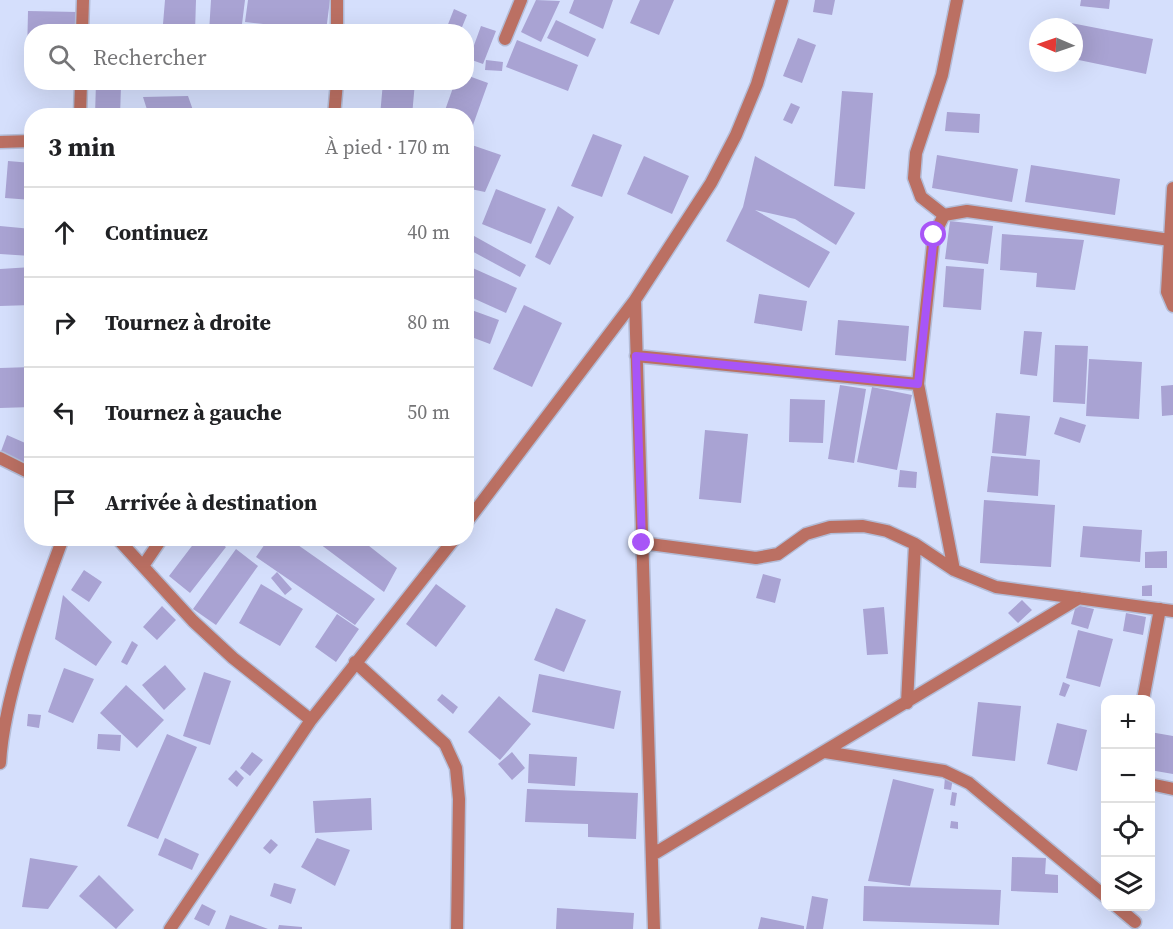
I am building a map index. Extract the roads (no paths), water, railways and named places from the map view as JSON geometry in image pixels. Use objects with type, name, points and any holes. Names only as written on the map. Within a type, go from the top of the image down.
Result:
[{"type":"street","points":[[82,24],[83,0]]},
{"type":"street","points":[[337,0],[337,24]]},
{"type":"street","points":[[505,39],[521,0]]},
{"type":"street","points":[[474,513],[635,300],[711,183],[736,135],[757,84],[782,0]]},
{"type":"street","points":[[957,0],[942,75],[916,153],[914,178],[921,197],[944,215],[967,211],[1170,240]]},
{"type":"street","points":[[80,108],[81,90]]},
{"type":"street","points":[[335,108],[336,90]]},
{"type":"street","points":[[0,142],[24,141]]},
{"type":"street","points":[[1173,188],[1167,292],[1173,306]]},
{"type":"street","points":[[944,215],[934,235],[918,384],[954,570]]},
{"type":"street","points":[[635,300],[654,929]]},
{"type":"street","points":[[636,356],[918,384]]},
{"type":"street","points":[[0,458],[24,470]]},
{"type":"street","points":[[642,543],[756,558],[778,554],[806,534],[830,527],[863,526],[887,531],[915,544],[954,570],[996,586],[1173,610]]},
{"type":"street","points":[[907,703],[915,544]]},
{"type":"street","points":[[0,763],[1,742],[22,662],[60,546]]},
{"type":"street","points":[[124,546],[201,629],[311,720]]},
{"type":"street","points":[[143,566],[157,546]]},
{"type":"street","points":[[170,929],[311,720],[449,546]]},
{"type":"street","points":[[652,855],[1079,598]]},
{"type":"street","points":[[1144,695],[1160,609]]},
{"type":"street","points":[[355,662],[446,744],[456,768],[457,929]]},
{"type":"street","points":[[825,752],[944,771],[969,783],[1101,893]]},
{"type":"street","points":[[1155,785],[1173,789]]},
{"type":"street","points":[[1121,911],[1135,926]]}]
